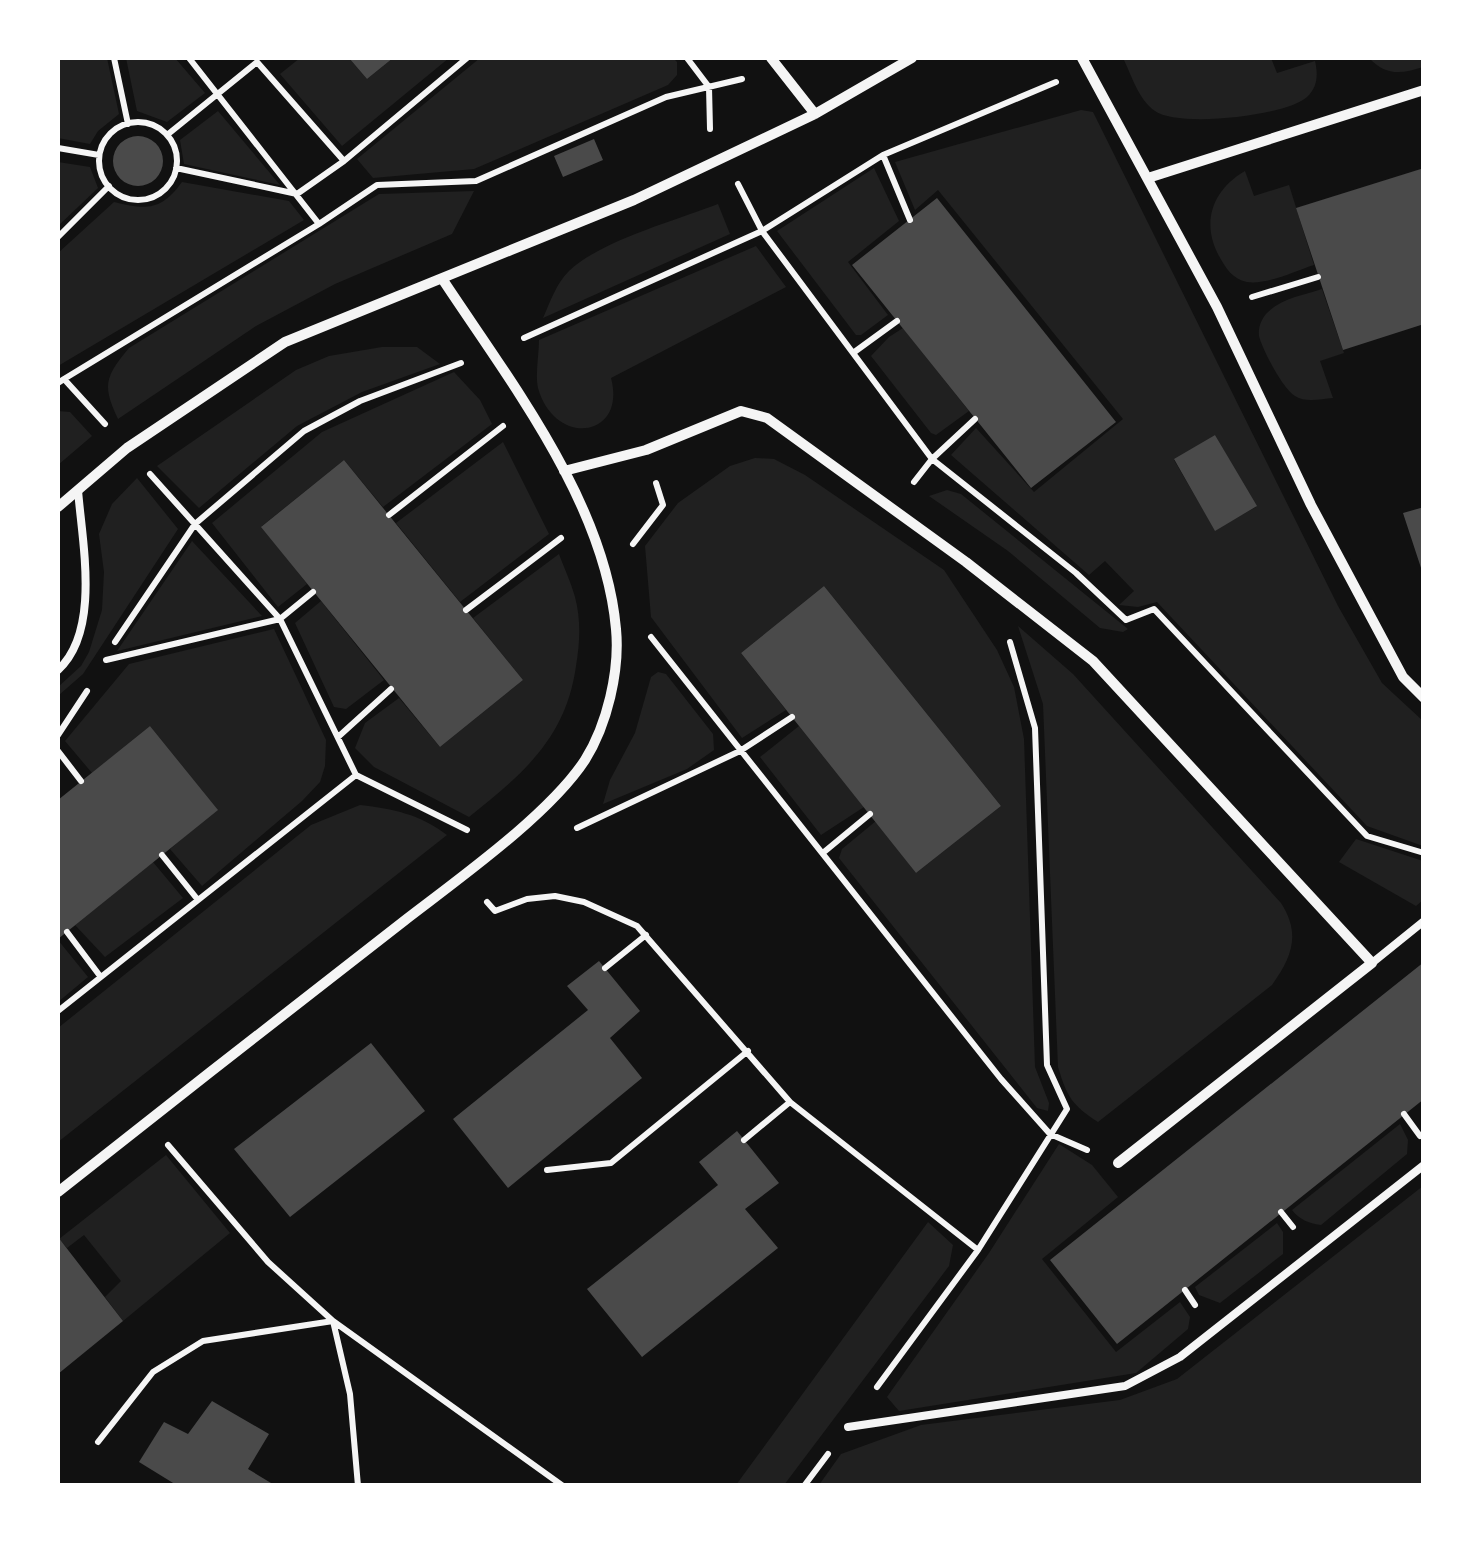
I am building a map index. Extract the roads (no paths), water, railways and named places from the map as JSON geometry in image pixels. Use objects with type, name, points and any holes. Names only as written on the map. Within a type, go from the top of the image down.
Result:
[{"type":"street","points":[[771,58],[815,114]]},
{"type":"street","points":[[58,507],[127,448],[285,342],[634,200],[815,114],[912,58]]},
{"type":"street","points":[[1082,58],[1217,307],[1320,522],[1403,677],[1424,698]]},
{"type":"street","points":[[1148,178],[1424,90]]},
{"type":"street","points":[[58,1192],[498,846],[550,800],[585,760],[604,715],[614,676],[616,632],[610,588],[586,520],[527,407],[443,280]]},
{"type":"street","points":[[564,472],[646,450],[740,411],[768,418],[1093,660],[1372,963],[1118,1164]]},
{"type":"lane","points":[[58,670],[78,641],[86,609],[78,490]]},
{"type":"lane","points":[[1372,963],[1424,920]]},
{"type":"lane","points":[[848,1427],[1125,1386],[1180,1357],[1424,1165]]}]
